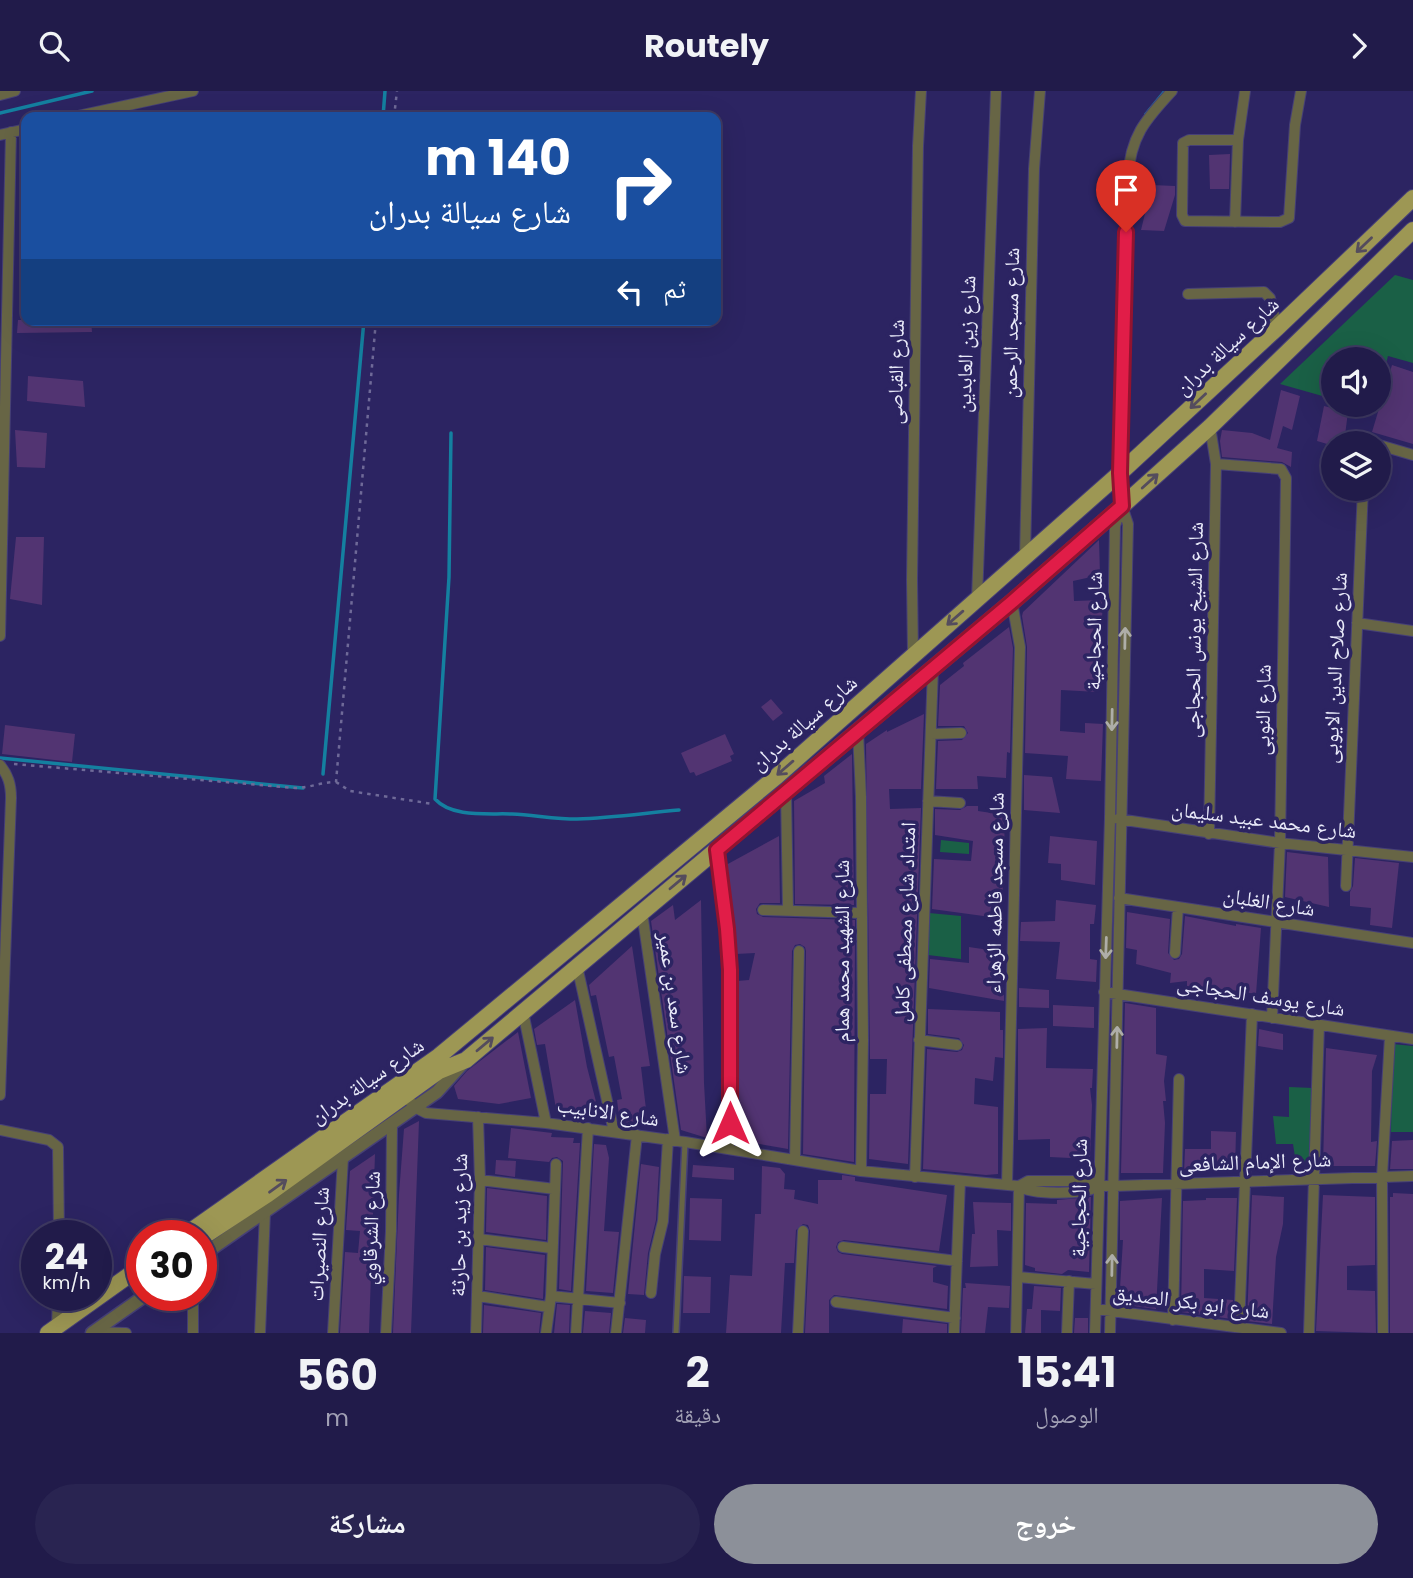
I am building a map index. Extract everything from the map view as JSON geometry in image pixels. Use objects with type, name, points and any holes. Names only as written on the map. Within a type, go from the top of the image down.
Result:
[{"type":"main road","name":"شارع سيالة بدران","points":[[207,1220],[439,1056],[777,776],[1120,473],[1411,204]]},
{"type":"main road","name":"شارع سيالة بدران","points":[[217,1227],[411,1102],[439,1071],[466,1060],[1012,602],[1122,506],[1210,427],[1413,230]]},
{"type":"main road","points":[[598,925],[615,935]]},
{"type":"main road","points":[[57,1331],[126,1278]]},
{"type":"main road","points":[[57,1331],[126,1290]]},
{"type":"street","points":[[0,95],[15,91]]},
{"type":"street","points":[[96,112],[193,91]]},
{"type":"street","name":"شارع القباصى","points":[[914,655],[912,580],[917,216],[922,91]]},
{"type":"street","name":"شارع زين العابدين","points":[[977,599],[996,91]]},
{"type":"street","name":"شارع مسجد الرحمن","points":[[1025,556],[1034,169],[1040,91]]},
{"type":"street","name":"شارع الحجاجية","points":[[1110,1333],[1119,898],[1116,819],[1115,526],[1122,506],[1120,473],[1129,156],[1136,135],[1148,117],[1172,91]]},
{"type":"street","points":[[1235,222],[1238,139],[1245,91]]},
{"type":"street","points":[[1238,139],[1189,140],[1182,146],[1182,219],[1280,222],[1289,218],[1294,136],[1301,91]]},
{"type":"street","points":[[0,135],[21,130]]},
{"type":"street","points":[[0,636],[11,132]]},
{"type":"street","points":[[1188,294],[1264,292],[1270,298],[1277,328]]},
{"type":"street","name":"شارع الشيخ يونس الحجاجى","points":[[1209,834],[1216,464],[1210,427]]},
{"type":"street","points":[[1391,448],[1413,454]]},
{"type":"street","name":"شارع النوبى","points":[[1216,464],[1281,469],[1286,478],[1280,843],[1272,1017]]},
{"type":"street","name":"شارع صلاح الدين الايوبى","points":[[1346,887],[1362,501]]},
{"type":"street","name":"شارع مسجد فاطمه الزهراء","points":[[1007,1185],[1020,647],[1012,602]]},
{"type":"street","points":[[1357,623],[1413,631]]},
{"type":"street","name":"امتداد شارع مصطفى كامل","points":[[915,1177],[933,668]]},
{"type":"street","name":"شارع الشهيد محمد همام","points":[[858,731],[861,797],[861,1171]]},
{"type":"street","points":[[931,734],[961,733]]},
{"type":"street","points":[[0,765],[6,773],[11,797],[0,1095]]},
{"type":"street","points":[[786,792],[788,911]]},
{"type":"street","points":[[928,801],[960,803]]},
{"type":"street","name":"شارع الحجاجية","points":[[1095,1333],[1104,992],[1116,819]]},
{"type":"street","name":"شارع محمد عبيد سليمان","points":[[1116,819],[1209,834],[1413,857]]},
{"type":"street","points":[[717,850],[730,970],[729,1149]]},
{"type":"street","name":"شارع الغلبان","points":[[1119,898],[1413,943]]},
{"type":"street","points":[[1175,953],[1178,907]]},
{"type":"street","points":[[763,910],[861,913]]},
{"type":"street","name":"شارع سعد بن عمير","points":[[642,912],[676,1140],[651,1293]]},
{"type":"street","points":[[794,1159],[799,951]]},
{"type":"street","points":[[577,966],[614,1132]]},
{"type":"street","name":"شارع يوسف الحجاجى","points":[[1104,992],[1413,1039]]},
{"type":"street","points":[[523,1012],[546,1123]]},
{"type":"street","points":[[1239,1327],[1252,1014]]},
{"type":"street","points":[[1309,1333],[1319,1025]]},
{"type":"street","points":[[1383,1333],[1382,1177],[1390,1036]]},
{"type":"street","points":[[919,1040],[957,1045]]},
{"type":"street","points":[[1173,1319],[1179,1079]]},
{"type":"street","name":"شارع الانابيب","points":[[411,1102],[426,1113],[589,1128],[861,1171],[1019,1186]]},
{"type":"street","name":"شارع سيالة بدران","points":[[217,1245],[392,1124],[411,1102]]},
{"type":"street","name":"شارع زيد بن حارثة","points":[[476,1333],[480,1180],[478,1117]]},
{"type":"street","name":"شارع الشرقاوي","points":[[386,1333],[392,1124]]},
{"type":"street","points":[[576,1333],[589,1128]]},
{"type":"street","points":[[0,1130],[49,1140],[58,1147],[59,1220]]},
{"type":"street","points":[[617,1333],[637,1135]]},
{"type":"street","name":"شارع النصيرات","points":[[333,1333],[343,1158]]},
{"type":"street","points":[[546,1333],[551,1296],[556,1164]]},
{"type":"street","name":"شارع الإمام الشافعى","points":[[1019,1186],[1028,1191],[1072,1192],[1090,1191],[1098,1186],[1413,1176]]},
{"type":"street","points":[[480,1180],[555,1189]]},
{"type":"street","points":[[954,1333],[960,1181]]},
{"type":"street","points":[[1016,1333],[1019,1186]]},
{"type":"street","points":[[260,1333],[265,1212]]},
{"type":"street","points":[[798,1333],[803,1231]]},
{"type":"street","points":[[479,1239],[551,1248]]},
{"type":"street","points":[[843,1247],[957,1261]]},
{"type":"street","points":[[1018,1277],[1096,1284]]},
{"type":"street","points":[[1067,1333],[1069,1282]]},
{"type":"street","points":[[478,1296],[548,1307]]},
{"type":"street","points":[[551,1296],[620,1303]]},
{"type":"street","points":[[836,1302],[955,1318]]},
{"type":"street","points":[[93,1332],[126,1309]]},
{"type":"street","name":"شارع ابو بكر الصديق","points":[[1096,1309],[1281,1333]]},
{"type":"street","points":[[57,1331],[58,1311]]},
{"type":"street","points":[[193,1311],[193,1333]]},
{"type":"street","points":[[1190,1321],[1190,1333]]},
{"type":"street","points":[[93,1332],[126,1333]]},
{"type":"lane","points":[[676,1140],[676,1333]]},
{"type":"path","points":[[395,112],[397,91]]},
{"type":"path","points":[[336,782],[375,326]]},
{"type":"path","points":[[13,764],[295,788],[309,788],[321,782],[336,782],[350,790],[433,804]]},
{"type":"green space","points":[[1395,275],[1413,280],[1413,363],[1391,357],[1391,347],[1321,347],[1321,396],[1280,384]]},
{"type":"green space","points":[[941,840],[969,843],[969,854],[940,852]]},
{"type":"green space","points":[[929,913],[961,916],[961,959],[928,955]]},
{"type":"green space","points":[[1392,1044],[1413,1046],[1413,1132],[1391,1132]]},
{"type":"green space","points":[[1289,1087],[1313,1088],[1309,1162],[1296,1163],[1293,1144],[1276,1144],[1273,1116],[1289,1117]]},
{"type":"building","points":[[1230,154],[1229,189],[1210,189],[1209,155]]},
{"type":"building","points":[[1152,185],[1175,186],[1175,195],[1164,231],[1141,230]]},
{"type":"building","points":[[18,320],[21,320],[21,326],[92,326],[92,332],[17,333]]},
{"type":"building","points":[[1392,365],[1413,372],[1413,444],[1391,438],[1391,431],[1372,431],[1376,417],[1391,417]]},
{"type":"building","points":[[28,376],[83,381],[85,407],[27,401]]},
{"type":"building","points":[[1281,390],[1300,396],[1292,430],[1283,426],[1277,448],[1292,452],[1291,467],[1282,462],[1222,457],[1222,430],[1252,433],[1270,440]]},
{"type":"building","points":[[1322,417],[1347,417],[1346,431],[1321,431],[1321,442],[1317,441]]},
{"type":"building","points":[[15,430],[47,433],[45,468],[17,467]]},
{"type":"building","points":[[16,537],[44,537],[42,605],[10,599]]},
{"type":"building","points":[[1099,540],[1100,575],[1073,581],[1074,601],[1103,600],[1098,692],[1061,690],[1060,731],[1085,733],[1085,723],[1103,724],[1101,781],[1066,779],[1068,756],[1025,753],[1027,647],[1022,616],[1023,612]]},
{"type":"building","points":[[1009,627],[1013,648],[1010,753],[1007,752],[1006,778],[977,776],[978,789],[936,789],[938,741],[962,740],[968,733],[964,726],[938,726],[940,685]]},
{"type":"building","points":[[771,699],[783,713],[773,721],[761,707]]},
{"type":"building","points":[[924,714],[921,789],[889,789],[890,809],[921,808],[908,1164],[869,1159],[870,1094],[886,1094],[887,1059],[870,1059],[866,744],[887,730]]},
{"type":"building","points":[[5,725],[75,734],[72,762],[2,754]]},
{"type":"building","points":[[725,734],[734,754],[730,756],[732,761],[696,776],[694,772],[690,773],[681,753]]},
{"type":"building","points":[[852,754],[854,905],[795,904],[794,801],[825,783],[824,776]]},
{"type":"building","points":[[1024,775],[1052,777],[1060,813],[1024,810]]},
{"type":"building","points":[[967,806],[978,806],[978,811],[1005,815],[1003,887],[998,918],[932,909],[934,859],[971,861],[973,841],[935,835],[935,809],[960,810]]},
{"type":"building","points":[[779,836],[780,903],[760,903],[756,909],[757,914],[763,917],[855,920],[854,1162],[803,1154],[806,951],[800,944],[795,945],[792,951],[788,1149],[736,1140],[737,981],[749,980],[755,953],[736,954],[726,865]]},
{"type":"building","points":[[1050,836],[1097,841],[1095,885],[1061,880],[1061,864],[1048,863]]},
{"type":"building","points":[[1287,852],[1328,857],[1329,907],[1285,897]]},
{"type":"building","points":[[1355,858],[1399,863],[1392,928],[1370,925],[1371,908],[1350,906]]},
{"type":"building","points":[[701,900],[707,1138],[681,1130],[651,921],[673,905],[675,920]]},
{"type":"building","points":[[1056,900],[1096,905],[1094,924],[1090,924],[1090,959],[1097,960],[1096,982],[1056,979],[1060,942],[1020,941],[1021,922],[1055,921]]},
{"type":"building","points":[[1127,912],[1170,919],[1168,953],[1174,960],[1179,959],[1182,954],[1185,916],[1261,928],[1256,994],[1187,986],[1187,981],[1170,983],[1171,973],[1136,964],[1137,950],[1126,948]]},
{"type":"building","points":[[632,946],[650,1066],[641,1067],[648,1126],[620,1123],[617,1100],[622,1099],[614,1056],[609,1057],[596,995],[591,996],[589,985]]},
{"type":"building","points":[[969,947],[1002,952],[1001,988],[1004,988],[1004,1001],[929,988],[930,959],[969,963]]},
{"type":"building","points":[[1019,988],[1049,990],[1049,1008],[1019,1007]]},
{"type":"building","points":[[575,1000],[587,1067],[600,1117],[556,1109],[545,1044],[537,1045],[534,1029]]},
{"type":"building","points":[[1125,1003],[1156,1008],[1156,1054],[1167,1056],[1164,1081],[1166,1101],[1163,1101],[1163,1173],[1121,1173]]},
{"type":"building","points":[[1053,1005],[1094,1007],[1094,1028],[1053,1026]]},
{"type":"building","points":[[928,1009],[1000,1012],[1003,1058],[995,1057],[993,1081],[975,1078],[974,1104],[998,1107],[998,1174],[923,1169],[927,1049],[957,1052],[962,1050],[964,1045],[959,1038],[928,1034]]},
{"type":"building","points":[[1047,1028],[1046,1068],[1093,1069],[1090,1088],[1090,1159],[1050,1157],[1050,1139],[1018,1140],[1018,1029]]},
{"type":"building","points":[[1259,1029],[1283,1034],[1283,1050],[1258,1046]]},
{"type":"building","points":[[518,1032],[531,1098],[499,1104],[458,1099],[454,1086],[467,1071]]},
{"type":"building","points":[[1326,1048],[1377,1055],[1372,1071],[1371,1142],[1377,1141],[1375,1166],[1323,1166]]},
{"type":"building","points":[[419,1121],[411,1333],[393,1333],[404,1129]]},
{"type":"building","points":[[511,1128],[552,1133],[551,1137],[574,1138],[573,1143],[580,1143],[571,1291],[559,1289],[563,1161],[557,1157],[549,1162],[508,1158]]},
{"type":"building","points":[[1211,1131],[1236,1132],[1235,1172],[1184,1172],[1185,1149],[1211,1149]]},
{"type":"building","points":[[1413,1140],[1413,1169],[1390,1169],[1392,1141]]},
{"type":"building","points":[[594,1144],[606,1145],[609,1158],[604,1231],[619,1232],[613,1293],[586,1291]]},
{"type":"building","points":[[375,1154],[369,1333],[340,1333],[345,1252],[358,1253],[360,1231],[346,1230],[350,1171]]},
{"type":"building","points":[[496,1160],[516,1161],[515,1177],[495,1174]]},
{"type":"building","points":[[641,1164],[659,1167],[656,1220],[648,1253],[644,1295],[628,1294]]},
{"type":"building","points":[[693,1165],[734,1168],[734,1180],[692,1177]]},
{"type":"building","points":[[762,1166],[780,1168],[785,1174],[784,1189],[795,1190],[794,1199],[818,1204],[818,1180],[842,1180],[842,1175],[855,1177],[855,1181],[947,1195],[939,1251],[844,1240],[838,1242],[836,1247],[842,1254],[937,1266],[933,1268],[933,1282],[948,1286],[947,1309],[834,1295],[829,1300],[829,1333],[805,1333],[810,1231],[808,1225],[803,1224],[796,1230],[794,1263],[785,1263],[781,1333],[726,1333],[730,1275],[752,1276],[755,1214],[761,1214]]},
{"type":"building","points":[[487,1188],[547,1196],[546,1240],[486,1232]]},
{"type":"building","points":[[1393,1193],[1413,1194],[1413,1333],[1390,1333],[1390,1197],[1393,1197]]},
{"type":"building","points":[[1252,1195],[1284,1197],[1283,1224],[1276,1257],[1272,1324],[1247,1321]]},
{"type":"building","points":[[1323,1195],[1375,1197],[1375,1265],[1347,1266],[1347,1290],[1375,1291],[1376,1333],[1316,1331]]},
{"type":"building","points":[[1091,1197],[1089,1272],[1068,1270],[1062,1274],[1035,1271],[1035,1268],[1025,1265],[1026,1203],[1057,1204],[1057,1200]]},
{"type":"building","points":[[690,1198],[722,1199],[721,1241],[689,1240]]},
{"type":"building","points":[[1162,1198],[1156,1309],[1119,1304],[1123,1240],[1120,1240],[1120,1201]]},
{"type":"building","points":[[1237,1198],[1234,1271],[1204,1269],[1204,1298],[1233,1300],[1232,1319],[1181,1312],[1183,1201]]},
{"type":"building","points":[[973,1202],[1011,1203],[1011,1231],[997,1230],[998,1266],[970,1267],[972,1234],[975,1234]]},
{"type":"building","points":[[486,1247],[545,1255],[543,1299],[485,1290]]},
{"type":"building","points":[[684,1276],[711,1277],[710,1313],[683,1313]]},
{"type":"building","points":[[965,1283],[1010,1286],[1009,1308],[988,1307],[985,1333],[961,1333]]},
{"type":"building","points":[[1034,1286],[1061,1288],[1060,1311],[1041,1310],[1041,1333],[1025,1333],[1027,1309],[1032,1309]]},
{"type":"building","points":[[557,1304],[570,1305],[569,1333],[554,1333]]},
{"type":"building","points":[[484,1305],[541,1313],[539,1333],[483,1333]]},
{"type":"building","points":[[585,1311],[611,1313],[609,1333],[583,1333]]},
{"type":"building","points":[[625,1318],[646,1320],[645,1333],[623,1333]]},
{"type":"building","points":[[1075,1318],[1088,1318],[1088,1333],[1074,1333]]},
{"type":"building","points":[[903,1319],[947,1324],[947,1333],[902,1333]]},
{"type":"waterway","points":[[0,113],[92,91]]},
{"type":"waterway","points":[[383,112],[385,91]]},
{"type":"waterway","points":[[1146,114],[1165,91]]},
{"type":"waterway","points":[[1117,390],[1122,215]]},
{"type":"waterway","points":[[323,774],[363,326]]},
{"type":"waterway","points":[[451,433],[449,577],[435,799],[442,805],[461,812],[569,819],[679,810]]},
{"type":"waterway","points":[[0,758],[303,788]]},
{"type":"route","points":[[730,1123],[730,970],[717,850],[1122,506],[1120,473],[1126,232]]}]
